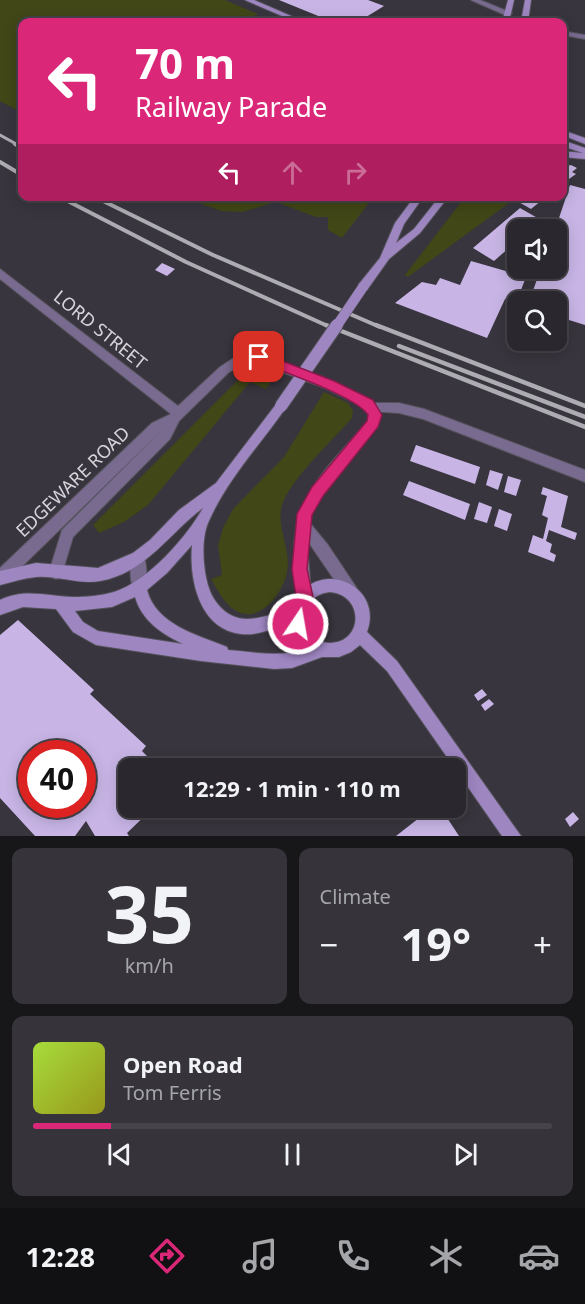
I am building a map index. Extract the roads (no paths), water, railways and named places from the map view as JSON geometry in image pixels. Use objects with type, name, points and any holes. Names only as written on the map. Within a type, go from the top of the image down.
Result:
[{"type":"main road","points":[[248,0],[291,18]]},
{"type":"main road","points":[[506,18],[511,0]]},
{"type":"main road","points":[[525,18],[528,0]]},
{"type":"main road","points":[[567,134],[585,141]]},
{"type":"main road","points":[[567,145],[585,151]]},
{"type":"main road","points":[[567,154],[585,156]]},
{"type":"main road","points":[[384,259],[400,223],[416,201]]},
{"type":"main road","points":[[0,608],[10,602],[25,598],[60,603],[97,603],[115,599],[139,587],[167,562],[201,522],[222,485],[281,406],[384,259],[417,231],[441,201]]},
{"type":"main road","points":[[0,578],[36,570],[98,575],[109,572],[138,558],[155,545],[184,514],[222,485]]},
{"type":"main road","points":[[201,522],[197,558],[198,579],[205,599],[217,613],[230,624],[242,627],[298,614]]},
{"type":"main road","points":[[60,603],[78,627],[96,638],[178,651],[274,662],[292,661],[322,650],[341,650],[349,646],[359,634],[363,619],[362,609],[351,592],[342,587],[321,586],[304,597],[298,614],[303,635],[311,644],[322,650]]},
{"type":"main road","points":[[139,587],[140,598],[146,610],[154,618],[185,637],[235,657]]},
{"type":"main road","points":[[359,634],[392,666],[512,836]]},
{"type":"street","points":[[474,0],[508,13]]},
{"type":"street","points":[[567,34],[585,37]]},
{"type":"street","name":"LORD STREET","points":[[0,273],[177,415]]},
{"type":"street","name":"EDGEWARE ROAD","points":[[0,578],[156,427],[177,415],[224,370],[249,357],[259,357],[291,369],[329,385],[372,408]]},
{"type":"street","points":[[304,597],[300,569],[305,514],[318,491],[373,423],[375,415],[372,408],[399,408],[424,414],[585,476]]},
{"type":"street","name":"EDGEWARE ROAD","points":[[56,572],[67,534],[166,435],[177,415]]},
{"type":"street","points":[[136,446],[148,454]]},
{"type":"street","points":[[109,472],[120,482]]},
{"type":"street","points":[[84,496],[95,506]]},
{"type":"street","points":[[304,526],[351,592]]},
{"type":"street","points":[[138,558],[139,587]]},
{"type":"railway","points":[[0,135],[18,145]]},
{"type":"railway","points":[[0,162],[18,173]]},
{"type":"railway","points":[[68,201],[186,262],[330,327]]},
{"type":"railway","points":[[103,201],[213,255],[380,327]]},
{"type":"railway","points":[[326,325],[585,427]]},
{"type":"railway","points":[[376,325],[585,406]]},
{"type":"railway","points":[[399,346],[585,417]]}]
